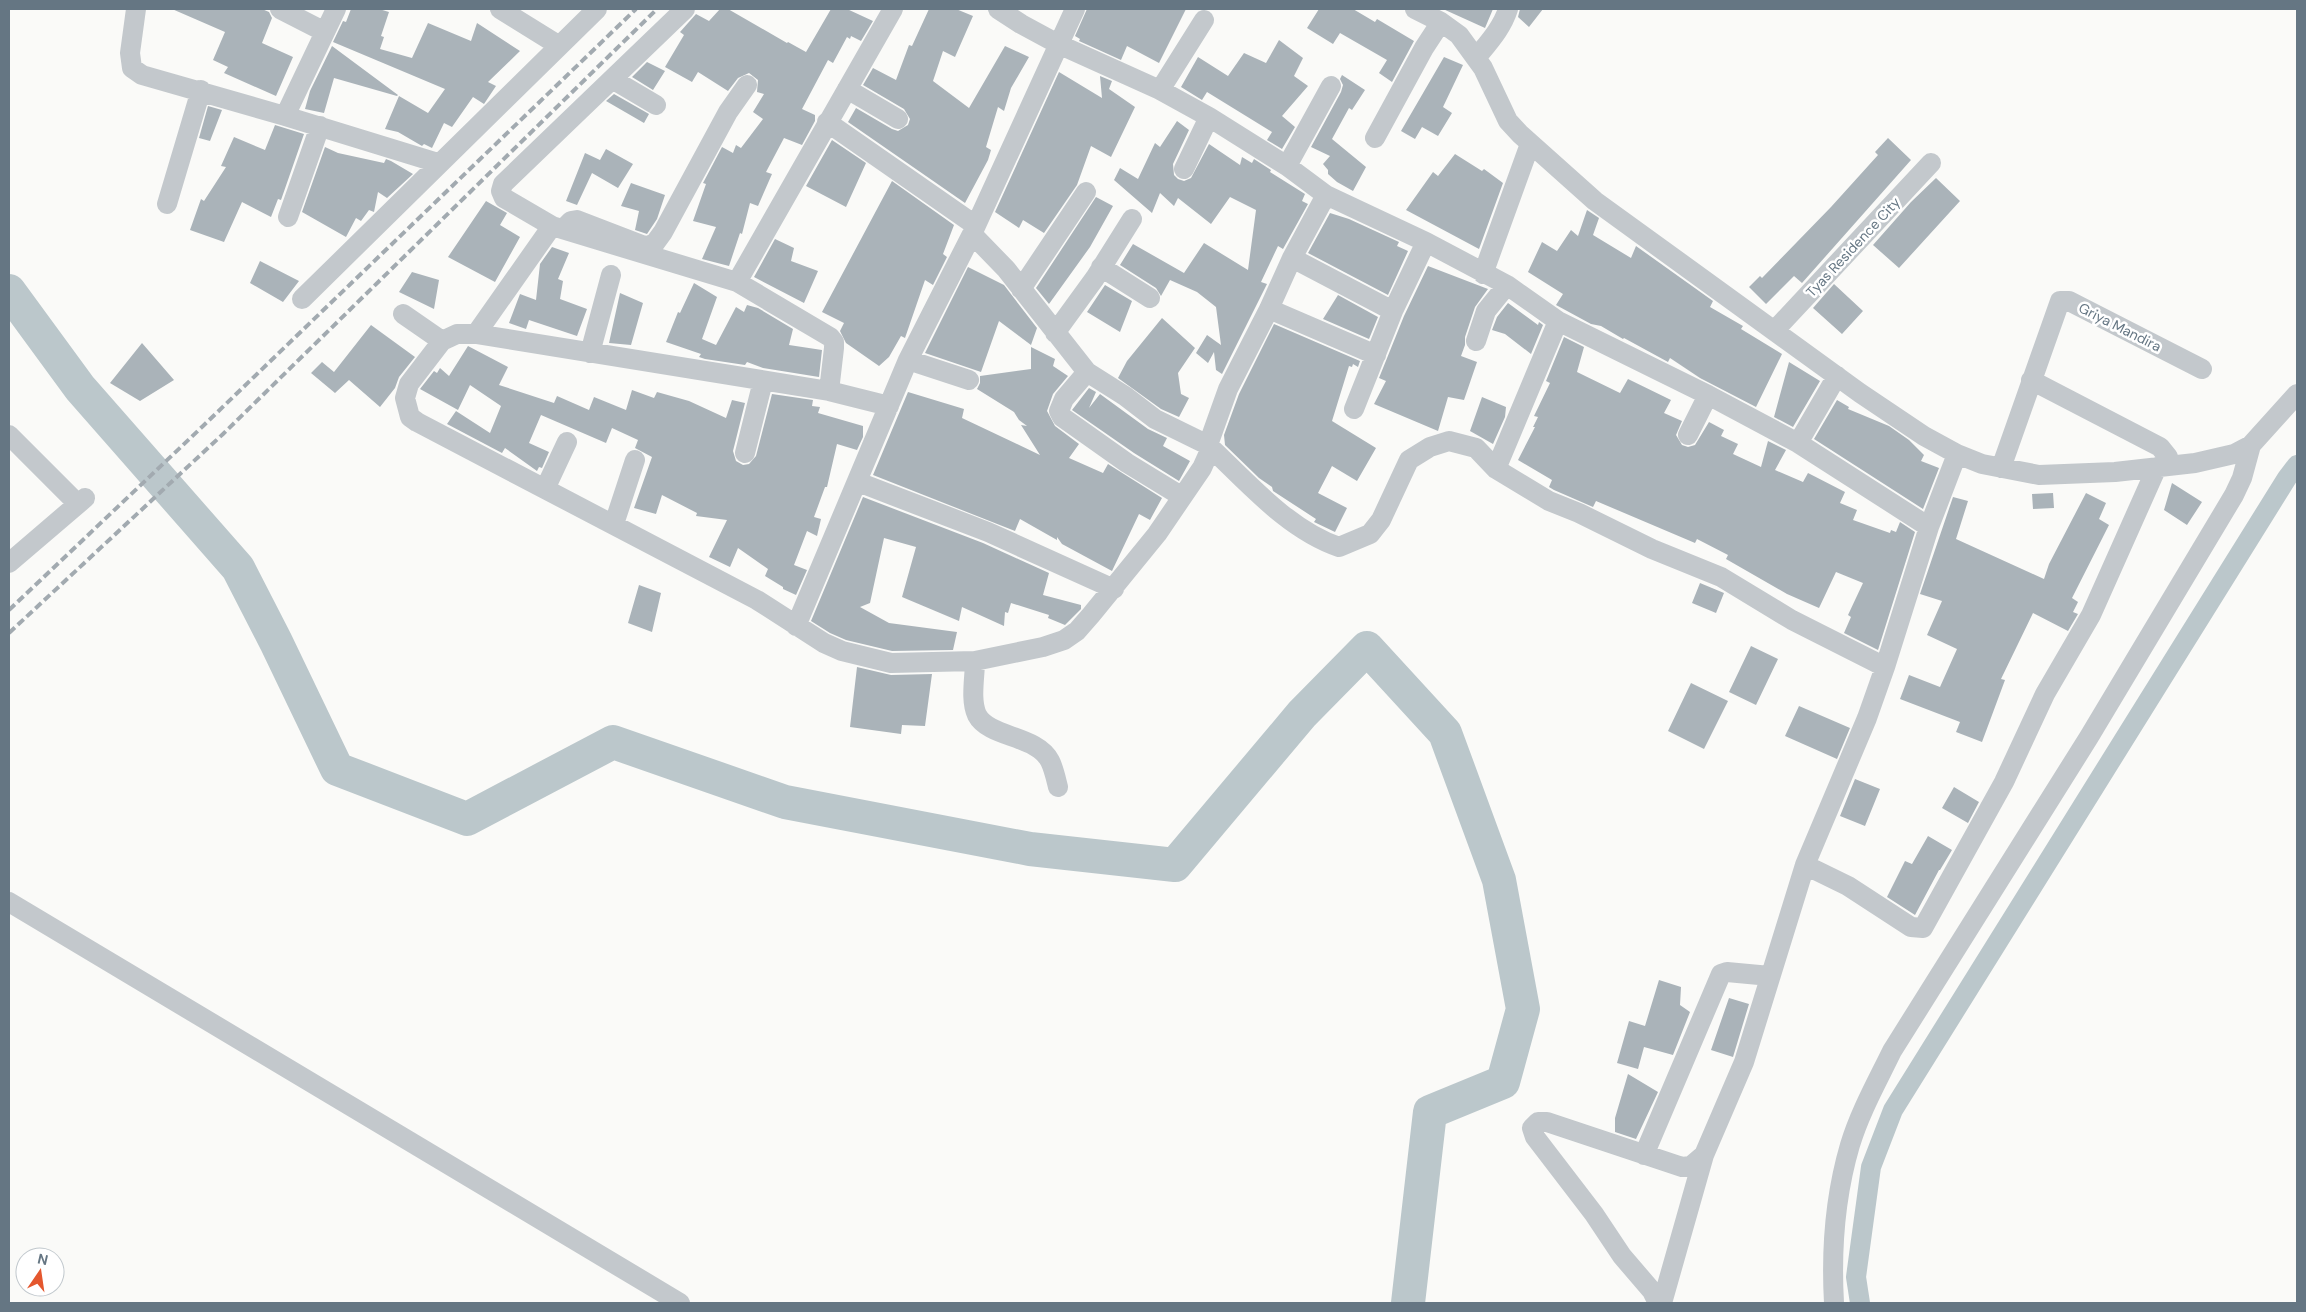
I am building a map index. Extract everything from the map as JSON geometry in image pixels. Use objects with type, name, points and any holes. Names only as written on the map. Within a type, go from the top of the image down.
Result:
[{"type":"street","points":[[136,9],[130,53],[132,68],[142,75],[201,90],[438,163]]},
{"type":"street","points":[[280,9],[325,32]]},
{"type":"street","points":[[285,116],[336,9]]},
{"type":"street","points":[[500,9],[558,45]]},
{"type":"street","points":[[302,299],[558,45],[597,9]]},
{"type":"street","points":[[685,9],[503,184],[501,191],[504,198],[557,227],[737,282],[830,336],[834,342],[834,348],[829,391]]},
{"type":"street","points":[[737,282],[826,122],[893,9]]},
{"type":"street","points":[[998,9],[1058,44],[1160,90],[1209,117],[1286,166],[1326,195],[1426,242],[1483,274],[1507,285],[1558,321],[1708,395],[1798,443],[1929,527]]},
{"type":"street","points":[[796,626],[908,360],[974,230],[1075,9]]},
{"type":"street","points":[[1415,9],[1441,22],[1459,35],[1476,58],[1508,121],[1530,144],[1595,201],[1837,376],[1924,436],[1957,454],[1982,464],[2039,475],[2061,476],[2163,467],[2216,459],[2234,454],[2251,445],[2291,416],[2297,394]]},
{"type":"street","points":[[1476,58],[1497,32],[1508,9]]},
{"type":"street","points":[[1160,90],[1204,20]]},
{"type":"street","points":[[1375,138],[1420,55],[1441,22]]},
{"type":"street","points":[[612,79],[656,104]]},
{"type":"street","points":[[476,334],[557,227],[571,220],[577,220],[642,246],[655,243],[671,220],[728,112],[747,85]]},
{"type":"street","points":[[1286,166],[1331,86]]},
{"type":"street","points":[[847,89],[898,119]]},
{"type":"street","points":[[167,204],[201,90]]},
{"type":"street","points":[[1184,170],[1209,117]]},
{"type":"street","points":[[826,122],[974,230],[1055,333],[1070,348],[1087,372],[1125,396],[1155,419],[1210,446],[1246,482],[1312,536],[1340,547],[1370,534],[1381,520],[1409,460],[1430,447],[1449,441],[1476,448],[1487,457],[1496,469],[1549,501],[1579,512],[1652,549],[1721,577],[1792,620],[1885,667]]},
{"type":"street","points":[[288,217],[320,126]]},
{"type":"street","points":[[1483,274],[1530,144]]},
{"type":"street","name":"Tyas Residence City","points":[[1775,330],[1931,163]]},
{"type":"street","points":[[1021,289],[1086,192]]},
{"type":"street","points":[[889,406],[829,391],[476,334],[457,334],[442,341],[409,384],[405,398],[410,417],[757,600],[824,643],[891,664],[975,661],[1043,647],[1064,640],[1077,631],[1114,590],[1157,534],[1181,496],[1202,468],[1228,389],[1269,309],[1292,258],[1326,195]]},
{"type":"street","points":[[1055,333],[1132,219]]},
{"type":"street","points":[[1354,409],[1393,311],[1426,242]]},
{"type":"street","points":[[1292,258],[1393,311]]},
{"type":"street","points":[[1101,267],[1150,298]]},
{"type":"street","points":[[590,353],[611,275]]},
{"type":"street","points":[[1476,341],[1486,312],[1507,285]]},
{"type":"street","name":"Griya Mandira","points":[[2001,468],[2060,301],[2069,301],[2202,369]]},
{"type":"street","points":[[1269,309],[1376,355]]},
{"type":"street","points":[[403,314],[442,341]]},
{"type":"street","points":[[1496,469],[1558,321]]},
{"type":"street","points":[[908,360],[969,380]]},
{"type":"street","points":[[1087,372],[1062,404],[1059,412],[1062,417],[1066,422],[1127,463],[1181,496]]},
{"type":"street","points":[[1798,443],[1837,376]]},
{"type":"street","points":[[1805,865],[1848,886],[1912,926],[1923,928],[2004,782],[2045,694],[2091,615],[2168,457],[2160,447],[2031,380]]},
{"type":"street","points":[[745,453],[763,381]]},
{"type":"street","points":[[1688,435],[1708,395]]},
{"type":"street","points":[[9,434],[81,501],[9,563]]},
{"type":"street","points":[[545,489],[568,442]]},
{"type":"street","points":[[1834,1303],[1834,1252],[1843,1173],[1863,1111],[1878,1079],[1892,1051],[2088,737],[2234,495],[2242,478],[2251,445]]},
{"type":"street","points":[[1662,1303],[1704,1155],[1744,1062],[1805,865],[1867,718],[1929,527],[1957,454]]},
{"type":"street","points":[[614,524],[635,460]]},
{"type":"street","points":[[858,482],[988,532],[1114,590]]},
{"type":"street","points":[[975,661],[974,694],[976,714],[983,724],[1021,739],[1050,760],[1058,787]]},
{"type":"street","points":[[9,902],[680,1303]]},
{"type":"street","points":[[1644,1154],[1721,974],[1728,972],[1770,976]]},
{"type":"street","points":[[1658,1303],[1652,1291],[1622,1256],[1594,1214],[1534,1137],[1532,1128],[1538,1122],[1547,1122],[1682,1167],[1692,1166],[1704,1155]]},
{"type":"building","points":[[172,9],[262,9],[269,12],[272,18],[262,43],[293,57],[276,96],[224,73],[228,67],[213,60],[225,32]]},
{"type":"building","points":[[351,9],[379,9],[389,12],[381,36],[384,37],[380,49],[412,58],[428,23],[471,41],[477,23],[520,51],[488,82],[496,86],[484,104],[473,97],[452,127],[444,123],[432,148],[424,144],[422,146],[398,132],[385,129],[399,96],[428,113],[445,89],[333,42],[343,21],[346,22]]},
{"type":"building","points":[[720,9],[728,9],[806,52],[831,9],[847,9],[873,21],[861,41],[851,36],[850,39],[847,37],[833,63],[828,60],[802,109],[815,115],[815,121],[802,145],[784,138],[766,172],[772,174],[758,206],[750,203],[742,234],[740,233],[729,266],[702,259],[716,227],[693,221],[706,184],[703,183],[722,147],[733,153],[736,145],[741,148],[763,119],[753,112],[764,94],[757,92],[758,80],[749,73],[738,78],[728,91],[698,72],[692,82],[665,67],[684,35],[680,32],[696,14],[709,21]]},
{"type":"building","points":[[929,9],[956,9],[973,16],[955,57],[943,51],[933,81],[969,108],[1005,46],[1029,57],[1011,88],[1004,111],[998,107],[986,147],[991,150],[988,160],[965,203],[848,122],[856,108],[898,131],[908,125],[910,119],[904,109],[863,85],[873,68],[896,80],[909,45],[912,46]]},
{"type":"building","points":[[1087,9],[1186,9],[1159,63],[1127,46],[1121,60],[1079,41],[1080,39],[1075,36]]},
{"type":"building","points":[[1319,9],[1353,9],[1375,22],[1377,19],[1414,41],[1392,82],[1379,73],[1387,60],[1340,33],[1333,44],[1307,28]]},
{"type":"building","points":[[1443,9],[1493,9],[1485,28]]},
{"type":"building","points":[[1520,9],[1543,9],[1529,27],[1518,17]]},
{"type":"building","points":[[1279,40],[1303,58],[1294,76],[1308,86],[1282,116],[1295,127],[1282,149],[1267,140],[1272,132],[1207,92],[1202,100],[1181,87],[1198,57],[1228,76],[1244,53],[1266,63]]},
{"type":"building","points":[[332,46],[398,95],[334,78],[324,113],[305,109],[310,91]]},
{"type":"building","points":[[1444,57],[1463,65],[1443,107],[1452,113],[1438,136],[1422,127],[1415,139],[1401,131]]},
{"type":"building","points":[[647,62],[665,71],[653,90],[632,77]]},
{"type":"building","points":[[1059,72],[1102,98],[1100,76],[1112,81],[1109,89],[1135,107],[1111,157],[1091,146],[1077,185],[1044,233],[1023,220],[1019,228],[995,212]]},
{"type":"building","points":[[1342,75],[1365,90],[1352,110],[1349,108],[1332,139],[1366,167],[1353,191],[1337,182],[1328,174],[1328,170],[1323,164],[1330,156],[1311,147],[1341,92],[1343,85],[1340,79]]},
{"type":"building","points":[[614,94],[649,114],[644,123],[606,101]]},
{"type":"building","points":[[208,106],[222,110],[210,141],[199,138]]},
{"type":"building","points":[[1177,121],[1189,130],[1173,164],[1174,175],[1178,179],[1184,181],[1191,178],[1209,144],[1240,165],[1242,157],[1252,163],[1254,159],[1271,170],[1270,172],[1305,194],[1302,201],[1308,204],[1283,249],[1278,246],[1261,282],[1267,284],[1222,374],[1216,370],[1214,352],[1208,363],[1196,353],[1207,335],[1221,345],[1216,307],[1197,292],[1170,280],[1161,296],[1156,288],[1120,265],[1133,244],[1184,273],[1204,243],[1248,270],[1256,210],[1230,197],[1211,224],[1178,198],[1174,206],[1160,193],[1152,213],[1114,180],[1120,168],[1138,179],[1155,143],[1160,147]]},
{"type":"building","points":[[275,125],[304,134],[281,200],[278,199],[271,217],[242,202],[224,242],[190,230],[201,199],[204,201],[226,167],[221,166],[234,137],[265,150]]},
{"type":"building","points":[[1888,138],[1911,160],[1802,283],[1794,276],[1766,304],[1749,287],[1760,276],[1762,278],[1831,207],[1878,155],[1875,152]]},
{"type":"building","points":[[832,140],[866,163],[846,207],[806,186]]},
{"type":"building","points":[[325,147],[338,153],[384,163],[386,159],[413,174],[387,198],[378,192],[374,212],[369,210],[361,221],[356,218],[346,237],[302,212]]},
{"type":"building","points":[[606,149],[633,164],[618,188],[592,173],[577,205],[566,201],[585,153],[600,160]]},
{"type":"building","points":[[1455,154],[1482,171],[1484,169],[1503,183],[1479,249],[1406,210],[1433,172],[1438,176]]},
{"type":"building","points":[[1936,178],[1960,201],[1899,268],[1873,245],[1911,202]]},
{"type":"building","points":[[892,181],[954,225],[943,254],[947,257],[933,285],[925,280],[905,338],[901,336],[889,357],[879,366],[846,343],[840,331],[844,323],[822,312]]},
{"type":"building","points":[[631,183],[665,195],[657,219],[647,234],[635,230],[639,211],[621,206]]},
{"type":"building","points":[[1096,197],[1113,206],[1090,247],[1049,304],[1036,288]]},
{"type":"building","points":[[486,201],[507,213],[500,225],[520,237],[495,282],[448,257]]},
{"type":"building","points":[[1587,210],[1599,218],[1593,235],[1631,258],[1636,246],[1713,301],[1710,307],[1743,326],[1741,329],[1782,354],[1756,407],[1700,378],[1670,358],[1668,362],[1601,326],[1591,324],[1556,305],[1563,294],[1528,272],[1542,242],[1557,251],[1571,230],[1578,236]]},
{"type":"building","points":[[1330,213],[1349,219],[1399,242],[1397,246],[1408,251],[1388,295],[1308,253]]},
{"type":"building","points":[[775,239],[794,248],[791,261],[818,271],[804,303],[754,277]]},
{"type":"building","points":[[552,247],[569,253],[558,279],[563,281],[560,299],[587,309],[577,336],[529,320],[526,329],[509,323],[520,294],[536,300],[540,264]]},
{"type":"building","points":[[260,261],[299,281],[283,302],[250,283]]},
{"type":"building","points":[[1428,266],[1488,289],[1475,307],[1465,337],[1465,345],[1461,356],[1477,362],[1464,400],[1448,397],[1438,431],[1374,404],[1386,381],[1379,378],[1404,316]]},
{"type":"building","points":[[968,267],[1004,285],[1037,328],[1031,345],[999,321],[981,372],[925,353]]},
{"type":"building","points":[[412,272],[439,280],[434,309],[399,292]]},
{"type":"building","points":[[694,283],[717,297],[702,339],[716,345],[736,307],[744,312],[747,305],[758,308],[793,329],[789,345],[822,350],[819,377],[763,368],[747,362],[745,365],[705,359],[699,357],[701,354],[666,342],[678,312],[680,313]]},
{"type":"building","points":[[1834,284],[1863,311],[1842,334],[1813,308]]},
{"type":"building","points":[[1105,285],[1132,301],[1120,332],[1087,312]]},
{"type":"building","points":[[620,293],[643,303],[631,345],[609,343]]},
{"type":"building","points":[[1338,295],[1378,317],[1369,339],[1323,319]]},
{"type":"building","points":[[1508,303],[1538,325],[1539,322],[1543,325],[1531,354],[1505,334],[1492,330],[1497,317]]},
{"type":"building","points":[[1162,318],[1195,348],[1178,373],[1181,394],[1189,398],[1179,417],[1161,409],[1118,378],[1127,361]]},
{"type":"building","points":[[1274,324],[1360,361],[1358,367],[1353,364],[1352,367],[1349,366],[1332,421],[1376,448],[1357,481],[1332,466],[1318,493],[1347,508],[1335,532],[1314,522],[1316,519],[1273,491],[1272,487],[1259,478],[1225,445],[1224,435],[1239,394]]},
{"type":"building","points":[[371,325],[415,357],[399,377],[395,388],[380,407],[349,380],[335,393],[311,373],[322,362],[334,372]]},
{"type":"building","points":[[1564,337],[1584,347],[1577,372],[1620,393],[1628,379],[1671,400],[1664,413],[1682,421],[1676,435],[1682,445],[1688,447],[1695,445],[1709,422],[1724,430],[1721,436],[1738,444],[1733,454],[1761,467],[1768,441],[1786,450],[1775,470],[1803,482],[1808,473],[1845,492],[1840,503],[1857,510],[1853,520],[1890,533],[1891,530],[1896,532],[1900,522],[1915,532],[1878,650],[1844,633],[1851,617],[1848,615],[1863,583],[1836,572],[1819,608],[1787,594],[1726,559],[1728,555],[1697,539],[1695,543],[1596,501],[1593,507],[1554,490],[1549,487],[1552,480],[1518,460],[1535,427],[1533,427],[1538,417],[1534,416],[1550,383],[1546,381]]},
{"type":"building","points":[[142,343],[174,380],[140,401],[110,383]]},
{"type":"building","points":[[468,346],[508,367],[499,385],[554,403],[557,396],[589,410],[594,397],[626,410],[632,390],[654,398],[657,392],[689,401],[726,418],[732,400],[745,403],[733,451],[736,461],[743,465],[749,464],[756,456],[772,394],[813,400],[812,406],[820,407],[818,413],[863,426],[863,437],[857,450],[837,444],[827,487],[825,487],[814,517],[821,519],[817,536],[807,531],[794,565],[807,570],[796,595],[783,589],[783,587],[765,576],[768,569],[738,548],[730,567],[709,557],[727,520],[696,516],[697,513],[662,495],[656,514],[634,508],[652,457],[635,448],[638,440],[612,428],[606,443],[541,415],[529,443],[549,452],[542,468],[539,467],[537,471],[505,448],[502,453],[447,424],[456,411],[490,433],[501,406],[470,385],[458,410],[420,389],[434,371],[437,373],[440,368],[449,376]]},
{"type":"building","points":[[1031,347],[1055,359],[1053,366],[1068,376],[1053,394],[1047,411],[1055,426],[1079,444],[1069,458],[1103,473],[1108,464],[1162,498],[1150,520],[1139,514],[1112,571],[1062,544],[1057,537],[1057,540],[1020,519],[1015,531],[873,475],[908,392],[964,409],[962,418],[1040,455],[1021,425],[1027,426],[1019,420],[1014,412],[977,389],[980,383],[980,376],[1031,369]]},
{"type":"building","points":[[1789,362],[1820,381],[1793,427],[1774,417]]},
{"type":"building","points":[[1089,388],[1096,392],[1089,408],[1100,394],[1148,429],[1167,438],[1163,446],[1190,461],[1179,481],[1134,453],[1072,410]]},
{"type":"building","points":[[1482,397],[1506,407],[1505,417],[1493,444],[1470,431]]},
{"type":"building","points":[[1837,400],[1849,407],[1848,409],[1889,426],[1909,440],[1924,455],[1921,461],[1939,468],[1923,509],[1814,439]]},
{"type":"building","points":[[2172,483],[2202,502],[2187,525],[2164,510]]},
{"type":"building","points":[[2053,493],[2054,508],[2033,509],[2032,494]]},
{"type":"building","points":[[2086,493],[2106,503],[2099,519],[2109,525],[2072,598],[2078,602],[2073,612],[2078,614],[2068,631],[2033,613],[2001,679],[2005,680],[1982,742],[1956,732],[1960,722],[1900,699],[1909,675],[1940,687],[1957,649],[1927,635],[1942,601],[1920,594],[1953,497],[1968,501],[1956,539],[2044,579],[2049,564]]},
{"type":"building","points":[[863,497],[983,543],[1049,573],[1043,595],[1081,605],[1081,609],[1065,625],[1048,618],[1049,615],[1011,603],[1008,613],[1005,612],[1004,626],[962,607],[959,621],[902,597],[916,547],[884,538],[870,603],[860,607],[889,623],[957,632],[953,650],[892,651],[846,640],[830,633],[811,621]]},
{"type":"building","points":[[1700,583],[1724,593],[1716,613],[1692,603]]},
{"type":"building","points":[[639,585],[661,593],[652,632],[628,623]]},
{"type":"building","points":[[1751,646],[1778,659],[1756,705],[1729,692]]},
{"type":"building","points":[[857,667],[891,675],[932,674],[925,726],[902,725],[901,734],[850,727]]},
{"type":"building","points":[[1691,683],[1728,701],[1704,749],[1668,731]]},
{"type":"building","points":[[1799,706],[1850,728],[1837,759],[1785,736]]},
{"type":"building","points":[[1855,779],[1880,789],[1865,826],[1840,816]]},
{"type":"building","points":[[1954,787],[1979,802],[1968,823],[1942,808]]},
{"type":"building","points":[[1928,836],[1952,850],[1915,915],[1887,897],[1905,861],[1912,864]]},
{"type":"building","points":[[1659,980],[1681,987],[1680,1005],[1690,1012],[1673,1055],[1644,1047],[1638,1069],[1617,1063],[1629,1021],[1645,1026]]},
{"type":"building","points":[[1729,998],[1749,1004],[1733,1057],[1711,1050]]},
{"type":"building","points":[[1628,1074],[1658,1092],[1636,1139],[1615,1132],[1615,1118]]},
{"type":"waterway","points":[[9,291],[80,388],[238,568],[337,769],[467,819],[613,742],[785,802],[1030,849],[1175,865],[1302,714],[1367,648],[1445,733],[1499,880],[1523,1009],[1503,1082],[1430,1112],[1408,1303]]},
{"type":"waterway","points":[[1860,1303],[1856,1277],[1871,1167],[1893,1110],[2287,478],[2297,465]]},
{"type":"railway","points":[[9,610],[636,9]]},
{"type":"railway","points":[[9,633],[223,434],[657,9]]}]
